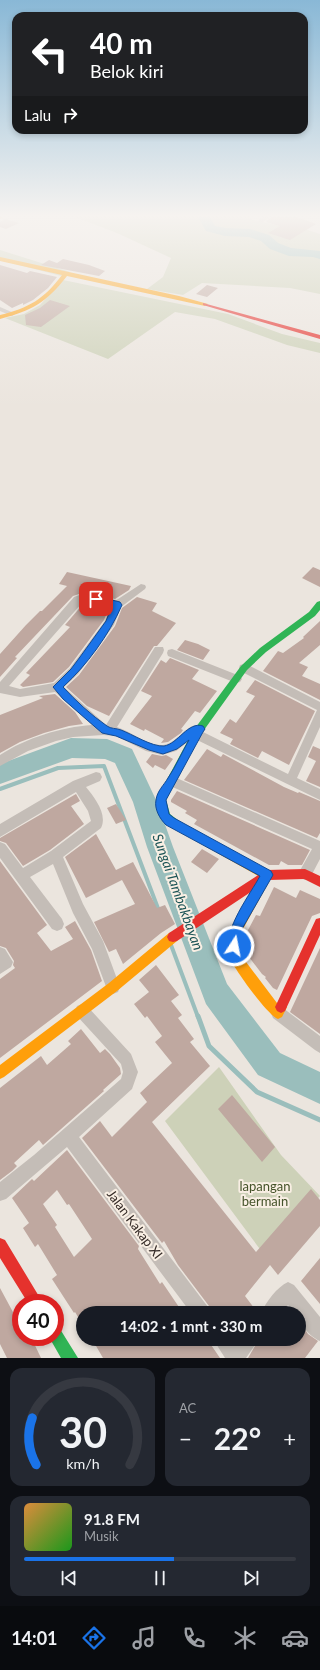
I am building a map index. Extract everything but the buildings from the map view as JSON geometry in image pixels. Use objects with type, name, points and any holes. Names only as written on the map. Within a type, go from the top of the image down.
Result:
[{"type":"street","points":[[0,317],[26,310],[40,304],[51,294],[61,280]]},
{"type":"street","points":[[96,280],[156,291],[229,310],[320,337]]},
{"type":"street","points":[[0,309],[12,314]]},
{"type":"street","points":[[117,605],[85,597],[78,600],[0,689],[20,693],[57,687],[74,671],[83,659],[110,622],[117,605],[141,586]]},
{"type":"street","points":[[320,604],[316,617],[263,650],[244,668],[198,732],[161,800],[165,817],[170,821],[267,875],[305,874],[320,882]]},
{"type":"street","points":[[107,730],[160,650]]},
{"type":"street","points":[[172,653],[236,679]]},
{"type":"street","points":[[244,668],[320,707]]},
{"type":"street","points":[[57,687],[66,697],[107,730]]},
{"type":"street","points":[[294,774],[320,714]]},
{"type":"street","points":[[0,761],[29,745],[69,732],[107,730],[117,732],[152,748],[163,750],[174,746],[191,733],[198,732],[320,795]]},
{"type":"street","points":[[0,831],[77,785],[96,777]]},
{"type":"street","points":[[172,781],[320,847],[305,874]]},
{"type":"street","points":[[22,875],[56,855],[95,828],[98,821],[87,796],[77,785]]},
{"type":"street","points":[[0,848],[22,875],[57,924]]},
{"type":"street","points":[[56,855],[78,908],[98,946],[113,987]]},
{"type":"street","points":[[0,859],[13,864]]},
{"type":"street","points":[[0,1073],[113,987],[169,940],[267,875]]},
{"type":"street","points":[[267,875],[237,928],[234,955],[265,998],[278,1013],[320,1045]]},
{"type":"street","points":[[278,1013],[320,923]]},
{"type":"street","points":[[0,1193],[40,1161],[127,1084],[132,1073],[126,1060],[82,1010]]},
{"type":"street","name":"Jalan Kakap XI","points":[[68,1135],[197,1306]]},
{"type":"street","points":[[0,1245],[30,1294]]},
{"type":"street","points":[[276,1306],[288,1291],[300,1306]]},
{"type":"street","points":[[306,1314],[320,1332]]},
{"type":"street","points":[[62,1346],[70,1358]]},
{"type":"street","points":[[227,1346],[235,1358],[244,1346]]},
{"type":"green space","points":[[63,280],[65,280],[228,314],[282,334],[320,343],[320,353],[287,345],[215,319],[175,312],[108,359],[5,318],[24,314],[40,305]]},
{"type":"green space","points":[[159,280],[320,280],[320,294],[290,288],[202,283],[183,295],[147,289]]},
{"type":"green space","name":"lapangan bermain","points":[[219,1067],[281,1155],[320,1196],[265,1256],[165,1121]]},
{"type":"waterway","name":"Sungai Tambakbayan","points":[[0,774],[71,748],[107,749],[124,756],[145,802],[160,847],[216,994],[269,1064],[320,1088]]},
{"type":"waterway","points":[[0,789],[58,768],[104,766],[159,911]]},
{"type":"waterway","points":[[171,945],[198,1017]]},
{"type":"waterway","points":[[198,1016],[209,1046],[257,1092],[320,1120]]},
{"type":"traffic: fast","points":[[175,824],[165,817],[161,800],[196,734],[244,668],[263,650],[312,614],[320,604]]},
{"type":"traffic: fast","points":[[62,1346],[70,1358]]},
{"type":"traffic: slow","points":[[0,317],[22,311],[37,304],[61,280]]},
{"type":"traffic: slow","points":[[97,280],[205,304]]},
{"type":"traffic: slow","points":[[175,824],[267,875],[237,928],[234,955],[265,998],[278,1013],[281,1007]]},
{"type":"traffic: slow","points":[[0,1073],[113,987],[173,937]]},
{"type":"traffic: jam","points":[[205,304],[320,337]]},
{"type":"traffic: jam","points":[[173,937],[267,875],[305,874],[320,882]]},
{"type":"traffic: jam","points":[[281,1007],[320,923]]},
{"type":"traffic: jam","points":[[0,1245],[30,1294]]},
{"type":"route","points":[[96,599],[117,605],[110,622],[74,671],[57,687],[66,697],[106,731],[109,730],[117,732],[152,748],[163,750],[174,746],[194,730],[200,729],[172,781],[163,794],[161,806],[165,817],[170,821],[267,875],[237,928],[234,946]]}]
